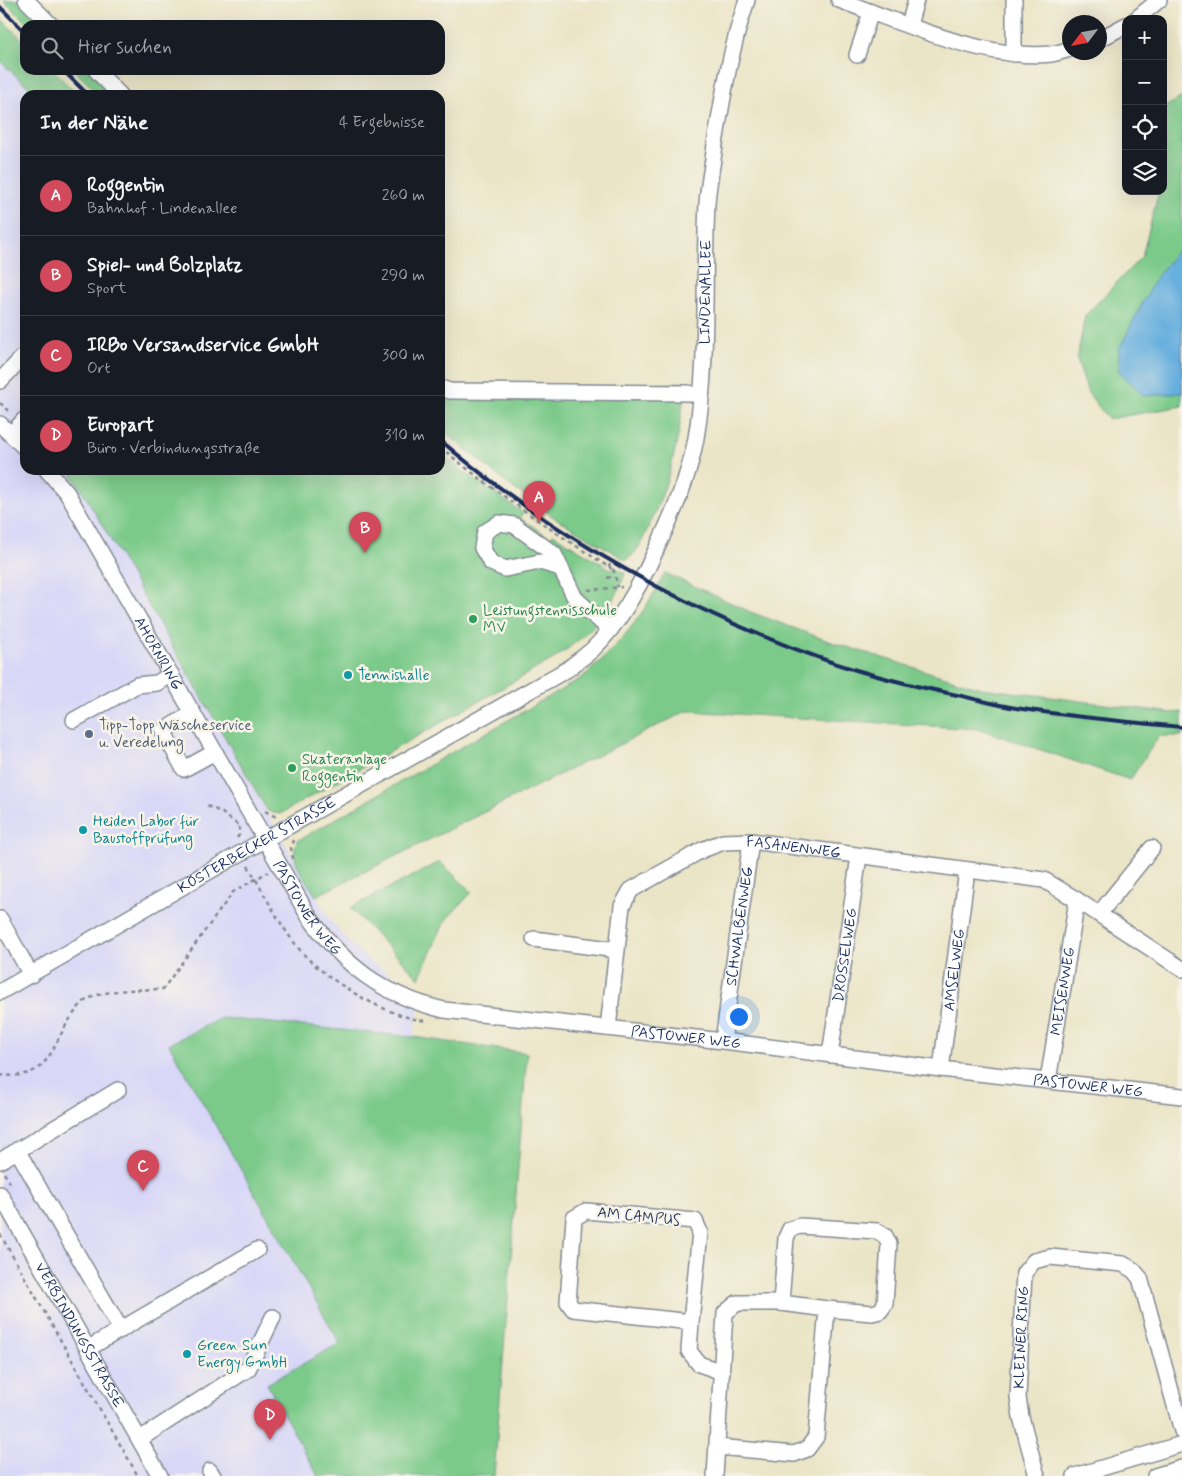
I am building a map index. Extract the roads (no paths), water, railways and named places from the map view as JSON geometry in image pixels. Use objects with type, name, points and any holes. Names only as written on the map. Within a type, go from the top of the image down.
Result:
[{"type":"street","points":[[26,0],[46,20]]},
{"type":"street","name":"LINDENALLEE","points":[[643,578],[672,516],[685,480],[696,440],[701,396],[707,202],[722,97],[736,35],[747,0]]},
{"type":"street","points":[[839,0],[965,44],[1014,54],[1052,54],[1062,51]]},
{"type":"street","points":[[909,25],[916,0]]},
{"type":"street","points":[[1014,0],[1014,54]]},
{"type":"street","points":[[1141,15],[1159,0]]},
{"type":"street","points":[[857,55],[871,12]]},
{"type":"street","points":[[1107,35],[1122,26]]},
{"type":"street","points":[[101,75],[115,90]]},
{"type":"street","points":[[0,381],[20,360]]},
{"type":"street","points":[[445,390],[688,393],[701,396]]},
{"type":"street","points":[[12,430],[20,441]]},
{"type":"street","name":"AHORNRING","points":[[51,475],[67,493],[266,840]]},
{"type":"street","points":[[561,568],[540,562],[505,568],[491,563],[482,548],[485,532],[499,523],[514,525],[554,554],[561,568],[575,598],[610,630]]},
{"type":"street","name":"KÖSTERBECKER STRASSE","points":[[0,992],[31,975],[54,954],[118,917],[266,840],[568,669],[592,650],[610,630],[643,578]]},
{"type":"street","points":[[74,720],[137,685],[157,683],[171,674]]},
{"type":"street","points":[[193,713],[163,731],[184,769],[216,752]]},
{"type":"street","name":"PASTOWER WEG","points":[[266,840],[287,862],[308,915],[322,936],[361,973],[399,996],[419,1004],[444,1010],[723,1041],[941,1069],[1182,1096]]},
{"type":"street","name":"FASANENWEG","points":[[608,1028],[622,906],[631,890],[702,850],[723,842],[751,841],[1044,880],[1182,969]]},
{"type":"street","name":"SCHWALBENWEG","points":[[723,1041],[751,841]]},
{"type":"street","points":[[1098,914],[1152,848]]},
{"type":"street","name":"DROSSELWEG","points":[[830,1054],[859,856]]},
{"type":"street","name":"AMSELWEG","points":[[941,1069],[967,870]]},
{"type":"street","name":"MEISENWEG","points":[[1048,1081],[1077,900]]},
{"type":"street","points":[[0,919],[31,975]]},
{"type":"street","points":[[534,939],[617,950]]},
{"type":"street","points":[[0,1161],[118,1090]]},
{"type":"street","points":[[17,1150],[121,1330]]},
{"type":"street","name":"VERBINDUNGSSTRASSE","points":[[0,1194],[160,1476]]},
{"type":"street","name":"AM CAMPUS","points":[[691,1322],[574,1309],[568,1302],[574,1218],[586,1211],[695,1222],[700,1232],[689,1351],[699,1364],[722,1372]]},
{"type":"street","points":[[714,1476],[725,1313],[737,1302],[781,1303],[872,1313],[880,1311],[884,1304],[889,1244],[885,1236],[877,1231],[800,1226],[790,1229],[786,1238],[781,1303]]},
{"type":"street","points":[[89,1348],[257,1250]]},
{"type":"street","name":"KLEINER RING","points":[[1037,1476],[1021,1417],[1018,1397],[1024,1273],[1034,1261],[1050,1257],[1123,1264],[1133,1270],[1140,1278],[1182,1431]]},
{"type":"street","points":[[717,1447],[794,1454],[807,1449],[816,1437],[827,1309]]},
{"type":"street","points":[[140,1439],[248,1369],[273,1317]]},
{"type":"street","points":[[1075,1476],[1110,1471],[1182,1444]]},
{"type":"street","points":[[1155,1476],[1182,1468]]},
{"type":"water","points":[[1182,244],[1182,393],[1144,396],[1119,371],[1119,349],[1154,281]]},
{"type":"railway","points":[[0,7],[20,27]]},
{"type":"railway","points":[[68,75],[83,90]]},
{"type":"railway","points":[[445,444],[529,509],[576,540],[675,596],[778,642],[831,662],[878,676],[1001,705],[1078,717],[1182,727]]},
{"type":"place","name":"Roggentin","points":[[539,522]]},
{"type":"place","name":"Spiel- und Bolzplatz","points":[[365,553]]},
{"type":"place","name":"Leistungstennisschule MV","points":[[473,619]]},
{"type":"place","name":"Tennishalle","points":[[348,675]]},
{"type":"place","name":"Tipp-Topp Wäscheservice u. Veredelung","points":[[89,734]]},
{"type":"place","name":"Skateranlage Roggentin","points":[[292,768]]},
{"type":"place","name":"Heiden Labor für Baustoffprüfung","points":[[83,830]]},
{"type":"place","name":"IRBo Versandservice GmbH","points":[[143,1191]]},
{"type":"place","name":"Green Sun Energy GmbH","points":[[187,1354]]},
{"type":"place","name":"Europart","points":[[270,1440]]}]
